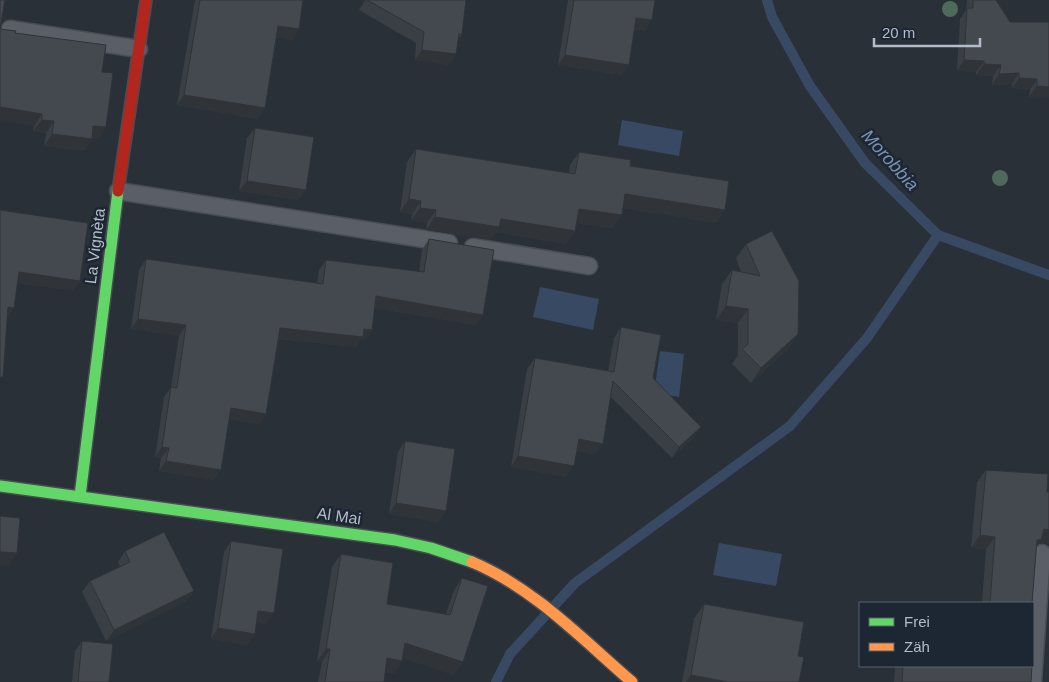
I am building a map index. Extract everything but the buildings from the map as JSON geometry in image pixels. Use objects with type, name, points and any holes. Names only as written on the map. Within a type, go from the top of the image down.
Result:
[{"type":"street","name":"La Vignèta","points":[[80,496],[118,190],[146,0]]},
{"type":"street","name":"Al Mai","points":[[0,486],[395,540],[425,546],[488,570],[528,595],[632,682]]},
{"type":"lane","points":[[10,29],[139,49]]},
{"type":"lane","points":[[118,190],[589,266]]},
{"type":"lane","points":[[1033,682],[1042,553]]},
{"type":"water","points":[[622,120],[683,131],[679,156],[618,145]]},
{"type":"water","points":[[540,287],[599,299],[593,330],[533,317]]},
{"type":"water","points":[[660,351],[684,354],[679,397],[654,393]]},
{"type":"water","points":[[719,543],[782,554],[776,586],[713,575]]},
{"type":"waterway","name":"Morobbia","points":[[767,0],[772,17],[810,86],[865,163],[938,235],[1049,275]]},
{"type":"waterway","points":[[496,682],[510,654],[575,583],[790,426],[867,338],[938,235]]},
{"type":"traffic: fast","points":[[80,496],[118,191]]},
{"type":"traffic: fast","points":[[0,486],[395,540],[431,548],[472,562]]},
{"type":"traffic: slow","points":[[472,562],[495,573],[537,600],[632,682]]},
{"type":"traffic: jam","points":[[118,191],[146,0]]}]
